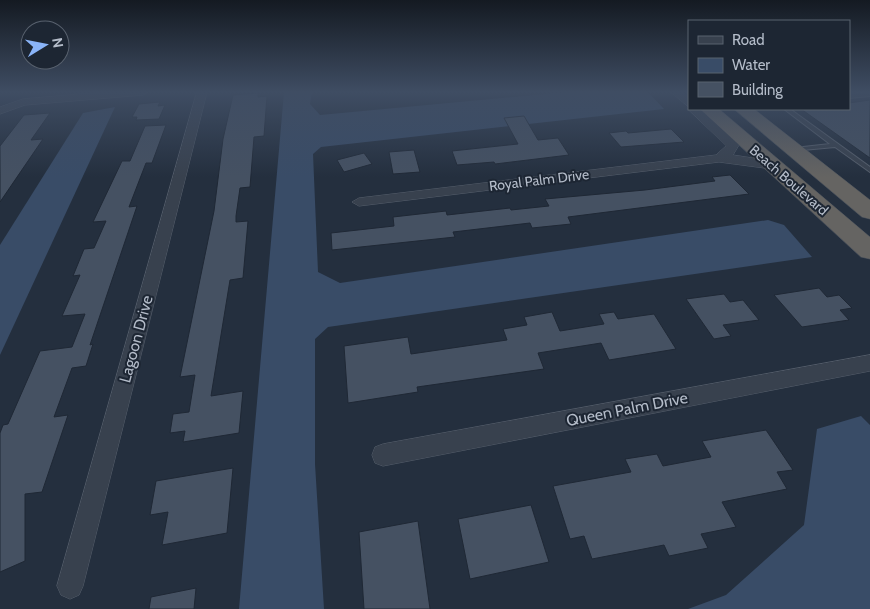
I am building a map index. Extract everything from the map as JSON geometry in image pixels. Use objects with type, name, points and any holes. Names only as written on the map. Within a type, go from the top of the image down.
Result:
[{"type":"highway","name":"Beach Boulevard","points":[[722,120],[870,250]]},
{"type":"highway","points":[[755,120],[761,123]]},
{"type":"highway","points":[[758,120],[870,212]]},
{"type":"highway","points":[[779,171],[826,199],[870,236]]},
{"type":"street","name":"Lagoon Drive","points":[[70,586],[194,120]]},
{"type":"street","points":[[706,120],[733,145],[729,152],[719,158]]},
{"type":"street","name":"Royal Palm Drive","points":[[359,202],[719,158],[744,160],[779,171]]},
{"type":"street","name":"Queen Palm Drive","points":[[383,455],[870,363]]},
{"type":"lane","points":[[803,120],[870,170]]},
{"type":"lane","points":[[794,150],[837,145]]},
{"type":"water","points":[[78,120],[109,120],[0,355],[0,245]]},
{"type":"water","points":[[282,120],[561,120],[321,147],[313,154],[318,272],[340,283],[768,220],[784,225],[812,257],[328,327],[315,339],[315,464],[324,609],[239,609]]},
{"type":"water","points":[[861,416],[870,425],[870,609],[688,609],[726,595],[804,525],[817,429]]},
{"type":"building","points":[[20,120],[45,120],[31,140],[43,139],[0,202],[0,146]]},
{"type":"building","points":[[227,120],[265,120],[264,136],[254,137],[250,187],[240,188],[236,222],[248,221],[243,278],[230,280],[211,396],[243,391],[239,433],[183,442],[185,431],[170,433],[173,414],[189,412],[195,375],[180,377],[214,211]]},
{"type":"building","points":[[505,120],[527,120],[538,140],[558,138],[569,155],[495,164],[494,162],[457,165],[452,151],[518,144]]},
{"type":"building","points":[[817,120],[870,120],[870,158]]},
{"type":"building","points":[[166,125],[152,163],[146,163],[129,207],[137,206],[90,345],[93,344],[86,366],[72,368],[54,417],[68,415],[42,492],[25,494],[25,561],[0,572],[0,433],[3,425],[8,424],[40,351],[72,347],[85,314],[62,316],[80,275],[73,276],[84,249],[94,248],[106,221],[93,222],[122,161],[130,161],[145,126]]},
{"type":"building","points":[[671,129],[684,142],[621,147],[609,133],[626,131],[628,133]]},
{"type":"building","points":[[414,150],[420,172],[393,174],[389,152]]},
{"type":"building","points":[[364,153],[372,164],[344,172],[337,160]]},
{"type":"building","points":[[730,175],[749,194],[568,217],[571,224],[532,228],[530,223],[453,232],[455,237],[332,250],[331,233],[394,226],[393,217],[446,211],[447,215],[549,206],[545,199],[645,190],[715,181],[712,177]]},
{"type":"building","points":[[819,288],[827,297],[839,295],[852,308],[840,310],[849,320],[802,327],[774,295]]},
{"type":"building","points":[[724,294],[730,302],[743,300],[759,320],[723,325],[731,336],[714,339],[686,299]]},
{"type":"building","points":[[552,312],[560,331],[604,324],[599,314],[614,312],[618,319],[654,314],[676,349],[609,360],[601,343],[538,353],[544,369],[417,387],[418,392],[348,403],[344,346],[408,337],[411,354],[507,340],[503,329],[527,325],[524,317]]},
{"type":"building","points":[[766,430],[793,470],[777,472],[787,489],[722,502],[736,527],[701,534],[708,548],[669,556],[664,545],[592,559],[584,536],[570,539],[553,486],[631,472],[625,459],[657,454],[663,466],[711,457],[702,441]]},
{"type":"building","points":[[233,468],[227,533],[162,545],[168,512],[150,515],[156,481]]},
{"type":"building","points":[[531,505],[549,562],[470,579],[458,519]]},
{"type":"building","points":[[418,521],[430,609],[364,609],[359,532]]},
{"type":"building","points":[[196,588],[194,609],[149,609],[151,597]]}]
